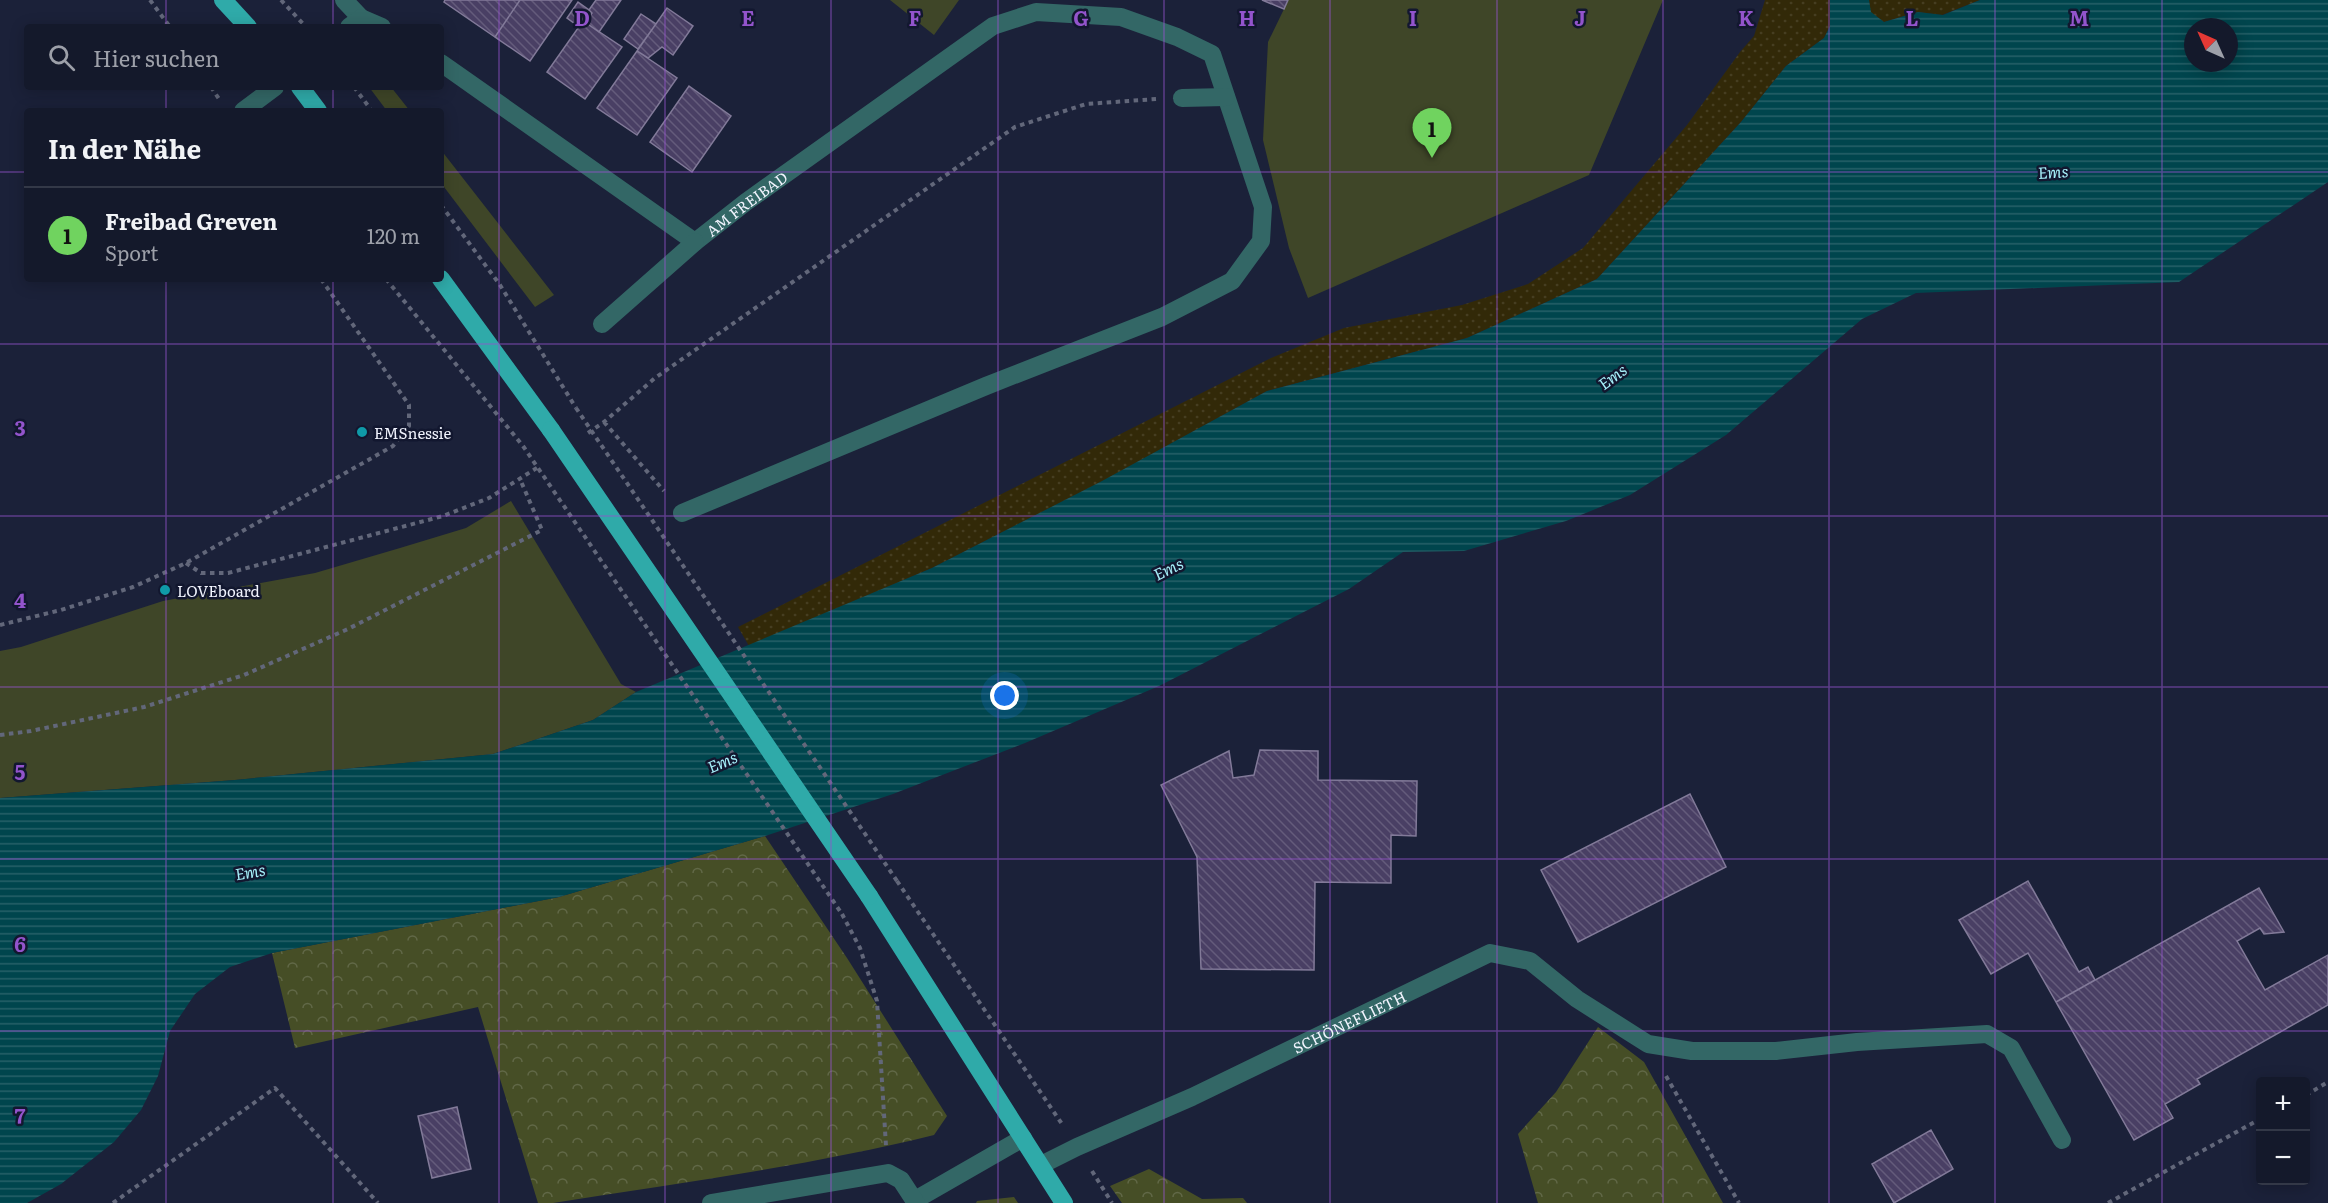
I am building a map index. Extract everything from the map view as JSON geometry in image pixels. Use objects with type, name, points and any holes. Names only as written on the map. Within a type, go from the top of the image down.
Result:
[{"type":"main road","points":[[223,0],[245,24]]},
{"type":"main road","points":[[302,90],[316,108]]},
{"type":"main road","points":[[443,282],[551,430],[869,896],[1065,1203]]},
{"type":"street","points":[[344,0],[355,22]]},
{"type":"street","name":"AM FREIBAD","points":[[444,65],[695,242],[746,202],[993,26],[1036,12],[1121,17],[1178,37],[1212,54],[1263,207],[1261,241],[1232,281],[1162,317],[986,386],[682,513]]},
{"type":"street","points":[[247,108],[271,90]]},
{"type":"street","points":[[1182,98],[1226,96]]},
{"type":"street","points":[[602,324],[695,242]]},
{"type":"street","name":"SCHÖNEFLIETH","points":[[1041,1165],[1077,1147],[1192,1098],[1490,953],[1530,961],[1577,999],[1648,1044]]},
{"type":"street","points":[[1648,1044],[1692,1051],[1776,1051],[1857,1042],[1987,1034],[2011,1048],[2062,1140]]},
{"type":"street","points":[[711,1203],[888,1173],[901,1180],[916,1202],[1023,1138]]},
{"type":"path","points":[[150,0],[168,24]]},
{"type":"path","points":[[281,0],[303,24]]},
{"type":"path","points":[[356,90],[370,108]]},
{"type":"path","points":[[1150,99],[1155,91]]},
{"type":"path","points":[[585,435],[656,378],[1015,127],[1086,104],[1182,98]]},
{"type":"path","points":[[444,209],[500,285],[576,408],[1113,1203]]},
{"type":"path","points":[[0,625],[61,610],[133,587],[186,563],[393,446],[409,426],[409,405],[323,282]]},
{"type":"path","points":[[388,282],[523,446],[842,914],[860,948],[877,1001],[888,1173]]},
{"type":"path","points":[[604,422],[682,513]]},
{"type":"path","points":[[186,563],[201,573],[228,573],[443,516],[489,498],[548,460]]},
{"type":"path","points":[[0,735],[144,707],[244,675],[348,629],[542,530],[520,479]]},
{"type":"path","points":[[1648,1044],[1739,1203]]},
{"type":"path","points":[[2310,1093],[2328,1082]]},
{"type":"path","points":[[113,1203],[275,1088],[378,1203]]},
{"type":"path","points":[[2108,1203],[2256,1121]]},
{"type":"shaded area","points":[[890,0],[959,0],[934,35]]},
{"type":"shaded area","points":[[1263,0],[1663,0],[1589,175],[1308,298],[1289,248],[1263,140],[1268,42],[1284,9]]},
{"type":"shaded area","points":[[371,90],[393,90],[408,108],[385,108]]},
{"type":"shaded area","points":[[444,154],[554,295],[535,307],[444,187]]},
{"type":"shaded area","points":[[511,501],[621,684],[636,692],[593,720],[493,754],[235,780],[0,798],[0,651],[21,647],[163,601],[315,573],[466,528]]},
{"type":"green space","points":[[765,836],[847,958],[947,1116],[934,1135],[839,1156],[744,1173],[553,1203],[538,1203],[478,1007],[295,1048],[272,953],[559,897]]},
{"type":"green space","points":[[1598,1027],[1644,1062],[1723,1203],[1538,1203],[1518,1134],[1556,1092]]},
{"type":"green space","points":[[1149,1169],[1202,1199],[1243,1198],[1247,1203],[1122,1203],[1110,1186]]},
{"type":"green space","points":[[1014,1197],[1018,1203],[976,1203],[977,1201]]},
{"type":"sand","points":[[1765,0],[1830,0],[1830,26],[1824,38],[1786,66],[1741,122],[1597,279],[1467,338],[1267,391],[1103,481],[932,568],[749,646],[738,627],[1271,358],[1344,328],[1462,305],[1528,284],[1583,248],[1687,125],[1754,36]]},
{"type":"sand","points":[[1869,0],[1980,0],[1942,15],[1918,12],[1884,22],[1870,12]]},
{"type":"water","name":"Ems","points":[[1830,0],[1869,0],[1871,12],[1884,22],[1918,12],[1943,15],[1980,0],[2328,0],[2328,182],[2179,282],[1916,293],[1862,319],[1726,435],[1630,495],[1566,521],[1464,551],[1403,552],[1349,589],[1159,686],[1025,743],[893,794],[765,836],[559,897],[272,953],[230,967],[195,994],[170,1031],[158,1076],[141,1110],[114,1142],[61,1184],[27,1203],[0,1203],[0,798],[235,780],[493,754],[593,720],[636,692],[932,568],[1102,481],[1267,391],[1467,338],[1597,279],[1741,122],[1786,66],[1824,38],[1830,26]]},
{"type":"building","points":[[445,0],[520,0],[495,37],[444,2]]},
{"type":"building","points":[[520,0],[572,0],[530,61],[495,37]]},
{"type":"building","points":[[596,0],[621,0],[599,32],[585,22],[592,13],[589,10]]},
{"type":"building","points":[[1262,0],[1288,0],[1284,9]]},
{"type":"building","points":[[578,2],[589,10],[578,26],[567,18]]},
{"type":"building","points":[[667,8],[693,26],[673,55],[662,47],[648,58],[637,51]]},
{"type":"building","points":[[641,14],[656,24],[638,49],[624,39]]},
{"type":"building","points":[[583,21],[622,47],[585,99],[547,72]]},
{"type":"building","points":[[637,51],[677,78],[637,135],[597,108]]},
{"type":"building","points":[[689,86],[731,116],[692,172],[650,142]]},
{"type":"building","points":[[1260,750],[1318,751],[1318,780],[1417,781],[1416,836],[1391,835],[1391,883],[1315,882],[1314,970],[1201,969],[1197,857],[1161,785],[1229,751],[1233,778],[1254,775]]},
{"type":"building","points":[[1690,794],[1726,867],[1578,942],[1541,870]]},
{"type":"building","points":[[2028,881],[2079,972],[2088,967],[2095,980],[2056,1002],[2028,953],[1991,974],[1959,920]]},
{"type":"building","points":[[2259,888],[2284,932],[2264,934],[2260,928],[2237,941],[2265,990],[2328,955],[2328,1005],[2197,1079],[2200,1084],[2165,1104],[2173,1118],[2134,1140],[2056,1002]]},
{"type":"building","points":[[457,1107],[471,1169],[432,1178],[418,1116]]},
{"type":"building","points":[[1931,1130],[1953,1169],[1894,1203],[1872,1164]]},
{"type":"place","name":"Freibad Greven","points":[[1432,158]]},
{"type":"place","name":"EMSnessie","points":[[362,432]]},
{"type":"place","name":"LOVEboard","points":[[165,590]]}]
